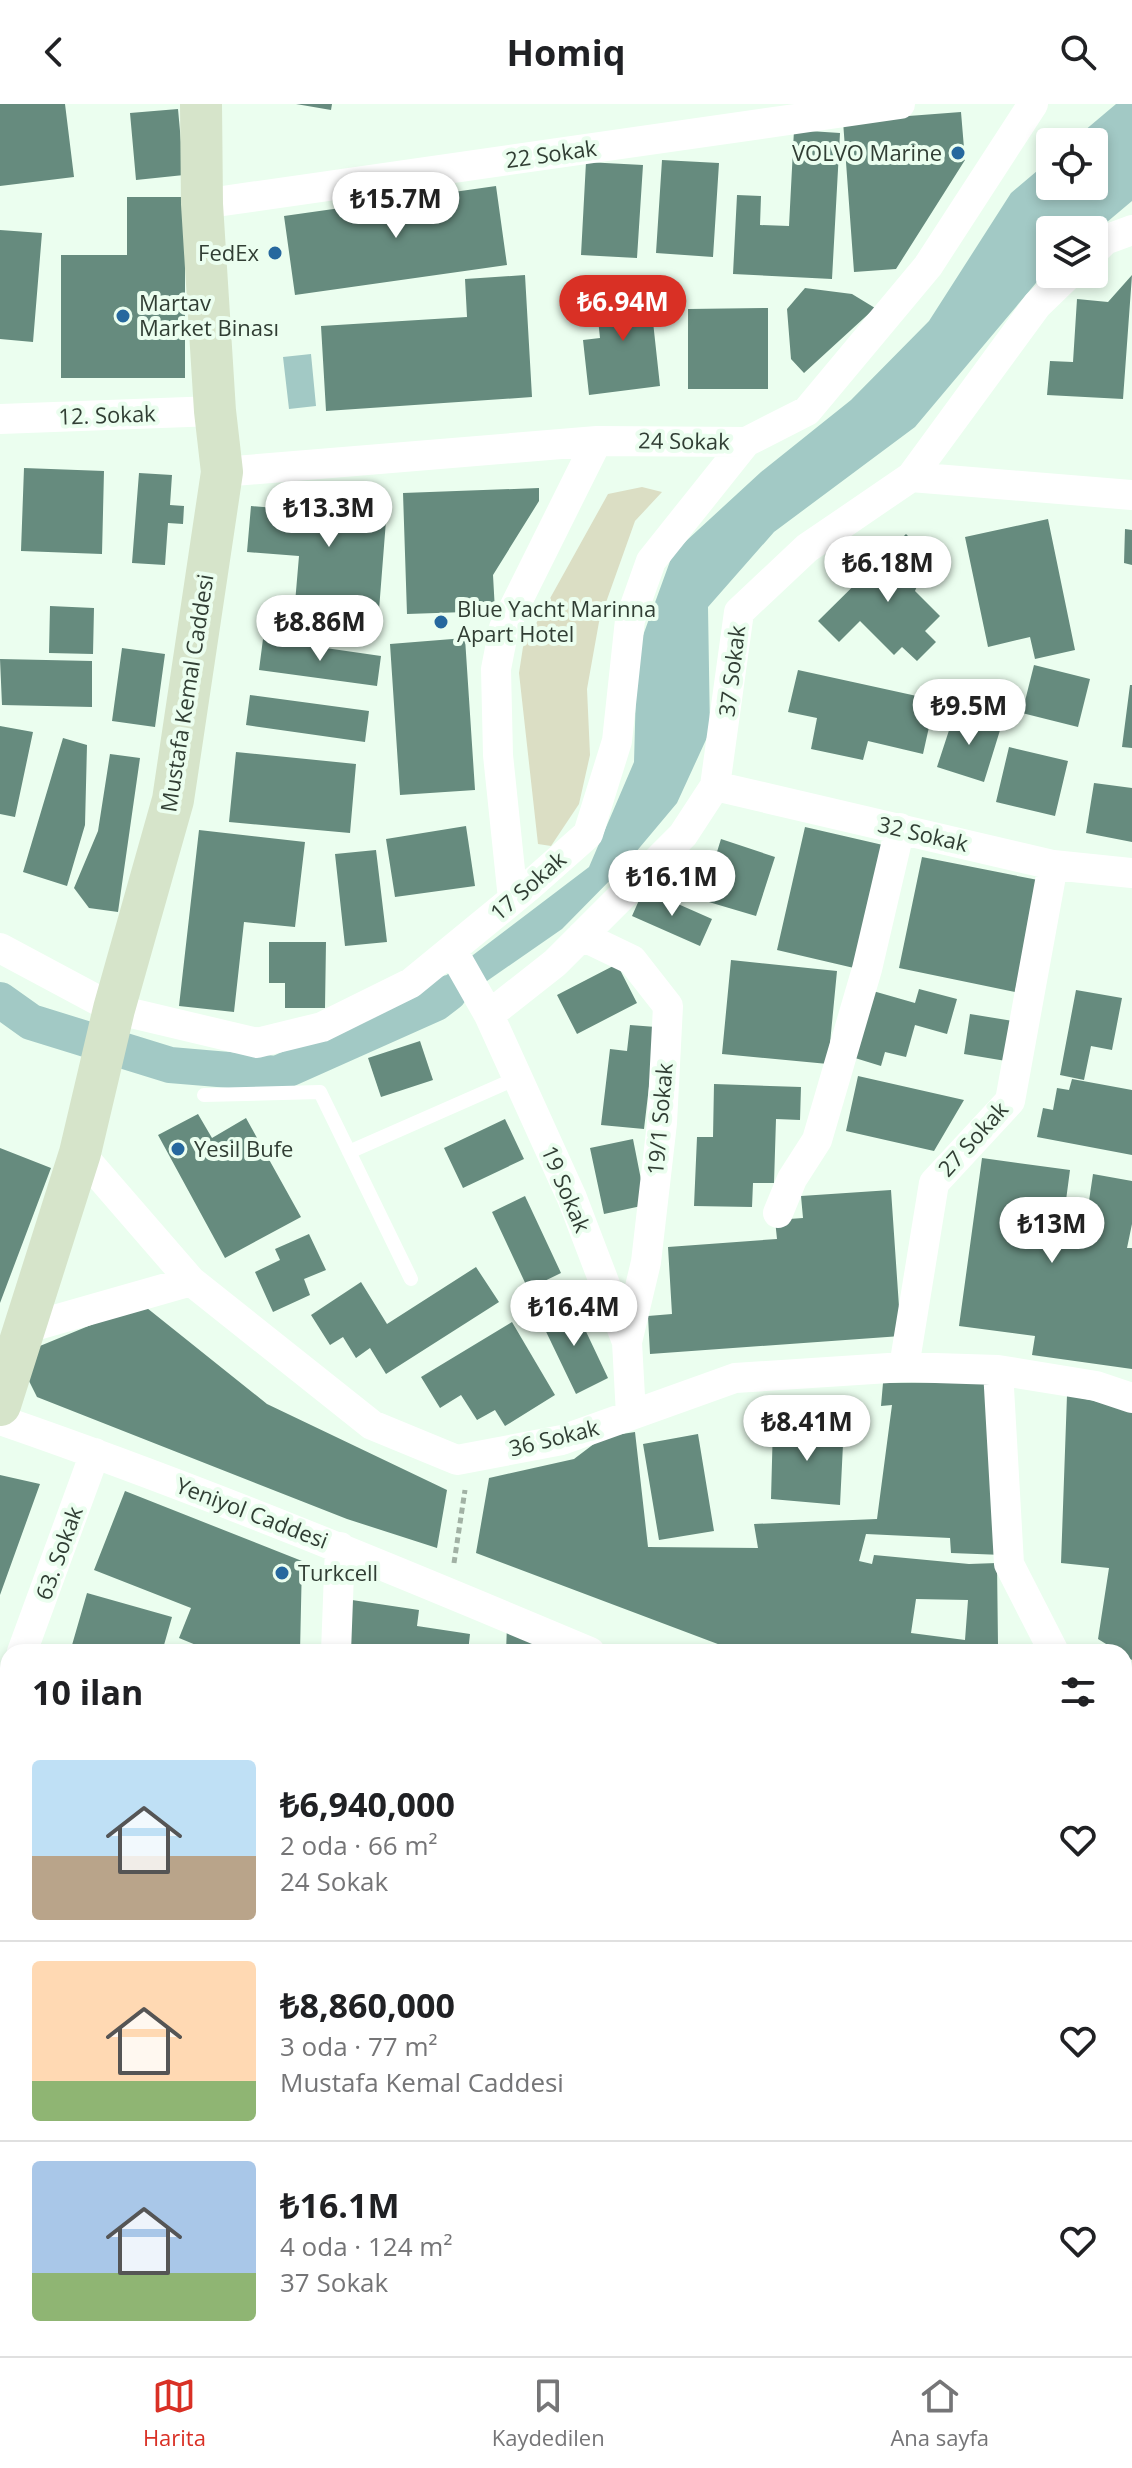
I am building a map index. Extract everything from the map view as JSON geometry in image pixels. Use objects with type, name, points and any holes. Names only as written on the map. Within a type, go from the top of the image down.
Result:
[{"type":"street","name":"Mustafa Kemal Caddesi","points":[[0,1405],[80,1153],[114,1009],[173,800],[222,472],[215,411],[202,204],[201,104]]},
{"type":"street","name":"22 Sokak","points":[[202,204],[900,104]]},
{"type":"street","name":"24 Sokak","points":[[222,472],[597,441],[746,442],[807,411],[928,266],[1033,104]]},
{"type":"street","points":[[1108,239],[1132,230]]},
{"type":"street","name":"37 Sokak","points":[[489,1015],[555,963],[683,835],[715,786],[739,612],[807,548],[911,477],[1037,305],[1055,288]]},
{"type":"street","name":"12. Sokak","points":[[0,419],[215,411]]},
{"type":"street","points":[[513,899],[498,755],[496,669],[504,628],[597,441]]},
{"type":"street","name":"17 Sokak","points":[[0,948],[114,1009],[257,1043],[322,1027],[411,983],[588,834],[617,741],[630,620],[651,561],[746,442]]},
{"type":"street","points":[[911,477],[1132,495]]},
{"type":"street","name":"32 Sokak","points":[[715,786],[1053,865],[1132,873]]},
{"type":"street","points":[[778,1213],[792,1179],[817,1140],[867,969],[900,828]]},
{"type":"street","name":"27 Sokak","points":[[904,1367],[934,1183],[1010,1101],[1053,865]]},
{"type":"street","name":"19/1 Sokak","points":[[582,936],[632,960],[668,1006],[662,1123],[646,1262],[627,1342]]},
{"type":"street","name":"19 Sokak","points":[[452,950],[489,1015],[572,1198],[627,1342],[631,1415]]},
{"type":"street","name":"36 Sokak","points":[[80,1153],[191,1281],[372,1425],[457,1460],[562,1440],[735,1378],[904,1367],[998,1370],[1096,1386],[1132,1398]]},
{"type":"street","points":[[23,1329],[191,1281]]},
{"type":"street","points":[[998,1370],[1009,1564],[1050,1644]]},
{"type":"street","name":"Yeniyol Caddesi","points":[[0,1420],[340,1547],[571,1644]]},
{"type":"street","name":"63. Sokak","points":[[25,1644],[95,1453]]},
{"type":"street","points":[[336,1644],[340,1547]]},
{"type":"lane","points":[[349,1152],[517,1078]]},
{"type":"lane","points":[[204,1095],[320,1092],[411,1279]]},
{"type":"path","points":[[450,1593],[470,1457]]},
{"type":"green space","points":[[642,487],[662,492],[635,521],[599,622],[587,689],[590,755],[579,804],[551,846],[538,844],[519,673],[523,647],[608,494]]},
{"type":"water","points":[[1116,104],[1132,104],[1132,201],[1108,221],[1108,216],[1036,216],[1036,283],[915,427],[774,532],[708,607],[710,731],[677,803],[625,865],[562,929],[464,997],[449,993],[440,980],[589,867],[634,762],[637,652],[673,553],[761,472],[851,400],[929,321],[1011,193],[1036,172],[1036,200],[1108,200],[1108,128],[1088,128]]},
{"type":"water","points":[[311,354],[316,406],[289,409],[283,357]]},
{"type":"building","points":[[0,104],[65,104],[74,177],[0,186]]},
{"type":"building","points":[[296,104],[332,104],[331,110]]},
{"type":"building","points":[[178,109],[184,175],[136,180],[130,113]]},
{"type":"building","points":[[961,112],[965,160],[896,269],[854,272],[843,121]]},
{"type":"building","points":[[794,130],[840,133],[832,279],[733,274],[737,195],[761,196],[760,225],[789,226]]},
{"type":"building","points":[[662,160],[719,163],[713,257],[656,253]]},
{"type":"building","points":[[586,162],[643,165],[637,258],[581,255]]},
{"type":"building","points":[[496,186],[507,265],[295,295],[284,216]]},
{"type":"building","name":"Martav Market Binası","points":[[127,197],[185,197],[185,378],[61,378],[61,255],[127,255]]},
{"type":"building","points":[[0,230],[42,233],[33,342],[0,339]]},
{"type":"building","points":[[525,275],[532,397],[326,411],[321,326],[467,317],[465,279]]},
{"type":"building","points":[[1132,275],[1123,399],[1047,395],[1050,361],[1073,362],[1077,299],[1108,302]]},
{"type":"building","points":[[649,285],[660,386],[589,395],[583,340],[600,338],[595,291]]},
{"type":"building","points":[[805,288],[852,294],[875,308],[804,373],[791,359],[787,309]]},
{"type":"building","points":[[768,308],[768,389],[688,389],[688,309]]},
{"type":"building","points":[[24,468],[104,471],[102,554],[21,551]]},
{"type":"building","points":[[139,473],[172,475],[170,505],[184,506],[183,524],[168,523],[165,565],[132,563]]},
{"type":"building","points":[[539,488],[539,501],[493,575],[495,611],[407,614],[403,493]]},
{"type":"building","points":[[338,491],[388,495],[379,610],[295,603],[299,556],[247,552],[251,506],[337,513]]},
{"type":"building","points":[[1048,519],[1075,650],[1035,659],[1030,637],[988,647],[965,537]]},
{"type":"building","points":[[1125,529],[1132,530],[1132,565],[1124,563]]},
{"type":"building","points":[[906,534],[925,553],[910,567],[920,579],[915,591],[940,616],[925,631],[936,642],[917,661],[902,647],[894,655],[860,621],[839,642],[818,621]]},
{"type":"building","points":[[50,606],[94,608],[93,654],[49,653]]},
{"type":"building","points":[[465,638],[475,790],[400,795],[390,644]]},
{"type":"building","points":[[263,639],[381,656],[377,686],[259,670]]},
{"type":"building","points":[[122,648],[165,654],[155,727],[112,721]]},
{"type":"building","points":[[0,659],[92,661],[92,707],[2,705]]},
{"type":"building","points":[[1034,665],[1090,679],[1078,727],[1022,713]]},
{"type":"building","points":[[798,670],[935,700],[923,754],[868,741],[863,760],[811,749],[817,718],[788,712]]},
{"type":"building","points":[[1132,685],[1132,748],[1122,747]]},
{"type":"building","points":[[250,695],[369,711],[365,742],[246,725]]},
{"type":"building","points":[[955,712],[1001,727],[984,782],[937,767]]},
{"type":"building","points":[[0,726],[33,732],[15,817],[0,814]]},
{"type":"building","points":[[63,738],[87,745],[85,825],[67,886],[23,872]]},
{"type":"building","points":[[1009,747],[1068,761],[1055,816],[996,802]]},
{"type":"building","points":[[236,752],[356,764],[350,833],[229,822]]},
{"type":"building","points":[[110,754],[140,758],[118,912],[89,908],[74,888],[98,831]]},
{"type":"building","points":[[1094,783],[1132,788],[1132,842],[1086,833]]},
{"type":"building","points":[[466,826],[475,886],[395,897],[386,839]]},
{"type":"building","points":[[805,827],[883,845],[854,968],[777,950]]},
{"type":"building","points":[[199,830],[305,842],[295,927],[244,922],[234,1012],[179,1006]]},
{"type":"building","points":[[721,839],[775,857],[756,916],[702,900]]},
{"type":"building","points":[[376,850],[387,942],[345,946],[335,854]]},
{"type":"building","points":[[922,857],[1038,880],[1015,992],[899,968]]},
{"type":"building","points":[[644,889],[712,919],[700,946],[632,916]]},
{"type":"building","points":[[269,942],[326,942],[325,1008],[285,1008],[285,983],[269,983]]},
{"type":"building","points":[[731,960],[837,971],[828,1064],[722,1054]]},
{"type":"building","points":[[617,964],[637,1003],[577,1034],[557,995]]},
{"type":"building","points":[[919,989],[957,999],[947,1034],[915,1025],[906,1057],[885,1052],[881,1066],[855,1058],[873,991],[915,1003]]},
{"type":"building","points":[[1076,990],[1122,998],[1112,1050],[1091,1046],[1084,1080],[1060,1075]]},
{"type":"building","points":[[970,1014],[1013,1021],[1006,1061],[964,1054]]},
{"type":"building","points":[[630,1025],[656,1027],[644,1129],[601,1125],[610,1049],[627,1051]]},
{"type":"building","points":[[420,1041],[433,1080],[381,1097],[368,1058]]},
{"type":"building","points":[[858,1076],[964,1100],[934,1151],[846,1131]]},
{"type":"building","points":[[1072,1079],[1132,1090],[1132,1155],[1037,1137],[1043,1108],[1053,1110],[1057,1088],[1069,1090]]},
{"type":"building","points":[[714,1084],[801,1087],[800,1120],[776,1119],[774,1183],[753,1183],[752,1207],[694,1206],[697,1137],[713,1137]]},
{"type":"building","points":[[198,1114],[212,1138],[246,1118],[301,1217],[225,1258],[158,1135]]},
{"type":"building","points":[[505,1119],[524,1159],[463,1188],[444,1148]]},
{"type":"building","points":[[633,1139],[646,1205],[604,1214],[590,1148]]},
{"type":"building","points":[[0,1148],[51,1168],[0,1303]]},
{"type":"building","points":[[982,1158],[1070,1170],[1061,1238],[1083,1241],[1093,1174],[1132,1181],[1132,1224],[1127,1248],[1132,1248],[1132,1369],[1032,1355],[1035,1336],[959,1326]]},
{"type":"building","points":[[891,1190],[901,1336],[650,1354],[648,1316],[672,1314],[668,1247],[777,1239],[775,1220],[803,1218],[801,1196]]},
{"type":"building","points":[[525,1196],[561,1273],[528,1289],[492,1212]]},
{"type":"building","points":[[309,1234],[326,1270],[304,1279],[310,1295],[273,1312],[255,1272],[280,1260],[275,1249]]},
{"type":"building","points":[[476,1267],[499,1302],[386,1374],[370,1348],[356,1358],[343,1337],[330,1345],[311,1315],[361,1282],[387,1324]]},
{"type":"building","points":[[572,1302],[608,1378],[576,1394],[539,1317]]},
{"type":"building","points":[[142,1304],[267,1404],[447,1490],[437,1548],[347,1519],[37,1397],[25,1373],[35,1348]]},
{"type":"building","points":[[512,1322],[555,1395],[505,1426],[495,1410],[477,1420],[461,1395],[440,1408],[421,1377]]},
{"type":"building","points":[[995,1382],[1003,1555],[951,1553],[950,1538],[866,1534],[859,1561],[872,1564],[874,1555],[969,1564],[997,1563],[998,1644],[718,1644],[476,1553],[489,1478],[574,1459],[603,1437],[635,1432],[648,1547],[758,1548],[754,1524],[877,1519],[892,1405],[881,1406],[883,1383]],"holes":[[[916,1599],[968,1600],[965,1640],[911,1633]]]},
{"type":"building","points":[[1067,1395],[1132,1409],[1132,1644],[1106,1644],[1098,1639],[1109,1568],[1061,1563]]},
{"type":"building","points":[[773,1424],[844,1424],[840,1505],[771,1499]]},
{"type":"building","points":[[698,1434],[714,1531],[659,1540],[643,1444]]},
{"type":"building","points":[[0,1475],[40,1484],[0,1595]]},
{"type":"building","points":[[125,1491],[302,1561],[300,1644],[194,1644],[179,1638],[191,1608],[94,1570]]},
{"type":"building","points":[[87,1593],[172,1617],[164,1644],[72,1644]]},
{"type":"building","points":[[352,1600],[419,1610],[417,1626],[470,1634],[469,1644],[346,1644]]},
{"type":"building","points":[[507,1625],[551,1644],[506,1644]]},
{"type":"waterway","points":[[0,1000],[31,1022],[170,1065],[277,1074],[436,1003],[449,993]]},
{"type":"place","name":"VOLVO Marine","points":[[958,153]]},
{"type":"place","name":"FedEx","points":[[275,253]]},
{"type":"place","name":"Martav Market Binası","points":[[123,316]]},
{"type":"place","name":"Blue Yacht Marinna Apart Hotel","points":[[441,622]]},
{"type":"place","name":"Yesil Bufe","points":[[178,1149]]},
{"type":"place","name":"Turkcell","points":[[282,1573]]}]
